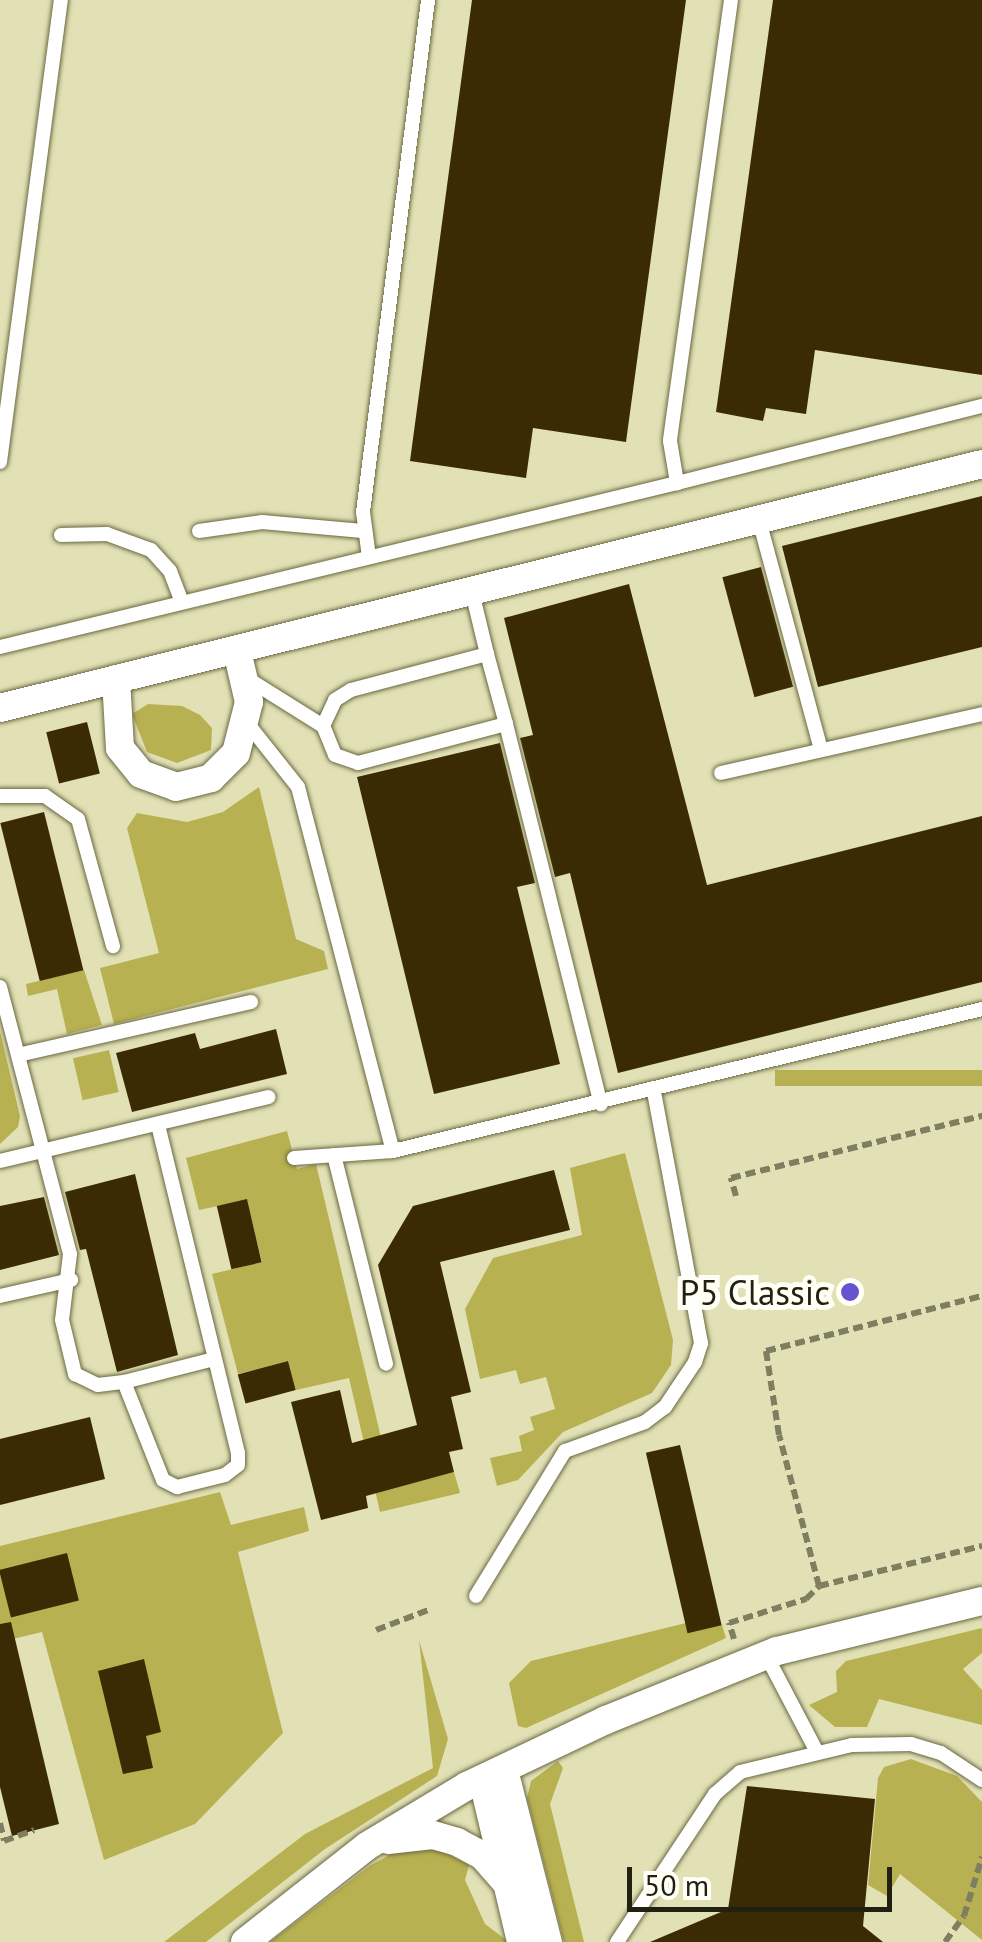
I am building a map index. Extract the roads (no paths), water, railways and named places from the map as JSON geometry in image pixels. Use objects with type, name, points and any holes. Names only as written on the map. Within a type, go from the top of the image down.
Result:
[{"type":"street","points":[[0,708],[116,679],[242,664],[472,592],[982,464]]},
{"type":"street","points":[[116,679],[120,748],[141,774],[176,787],[211,778],[236,753],[248,724],[242,664]]},
{"type":"street","points":[[244,1942],[367,1846],[493,1776],[766,1655],[982,1601]]},
{"type":"street","points":[[493,1776],[507,1883],[521,1942]]},
{"type":"street","points":[[493,1776],[548,1942]]},
{"type":"street","points":[[367,1846],[434,1835],[483,1856],[507,1883]]},
{"type":"lane","points":[[1,452],[60,0]]},
{"type":"lane","points":[[369,557],[364,532],[428,0]]},
{"type":"lane","points":[[676,483],[670,442],[731,0]]},
{"type":"lane","points":[[0,647],[982,406]]},
{"type":"lane","points":[[759,520],[821,750]]},
{"type":"lane","points":[[200,531],[262,522],[364,532]]},
{"type":"lane","points":[[61,536],[107,534],[152,550],[170,571],[182,602]]},
{"type":"lane","points":[[472,592],[601,1104]]},
{"type":"lane","points":[[323,726],[335,700],[352,690],[488,654]]},
{"type":"lane","points":[[242,664],[323,726],[335,755],[358,763],[506,724]]},
{"type":"lane","points":[[721,773],[982,714]]},
{"type":"lane","points":[[248,724],[298,787],[393,1150]]},
{"type":"lane","points":[[0,796],[45,796],[78,820],[113,946]]},
{"type":"lane","points":[[0,987],[22,1054],[71,1280],[62,1320],[74,1374],[98,1386],[214,1359]]},
{"type":"lane","points":[[22,1054],[251,1002]]},
{"type":"lane","points":[[294,1158],[393,1150],[654,1092],[982,1009]]},
{"type":"lane","points":[[476,1596],[565,1451],[645,1422],[665,1406],[695,1362],[702,1342],[654,1092]]},
{"type":"lane","points":[[0,1161],[268,1097]]},
{"type":"lane","points":[[124,1382],[163,1480],[178,1488],[238,1466],[158,1124]]},
{"type":"lane","points":[[334,1155],[386,1364]]},
{"type":"lane","points":[[0,1296],[71,1280]]},
{"type":"lane","points":[[766,1655],[817,1752]]},
{"type":"lane","points":[[617,1942],[726,1782],[817,1752],[911,1744],[942,1753],[982,1780]]},
{"type":"place","name":"P5 Classic","points":[[850,1292]]}]
